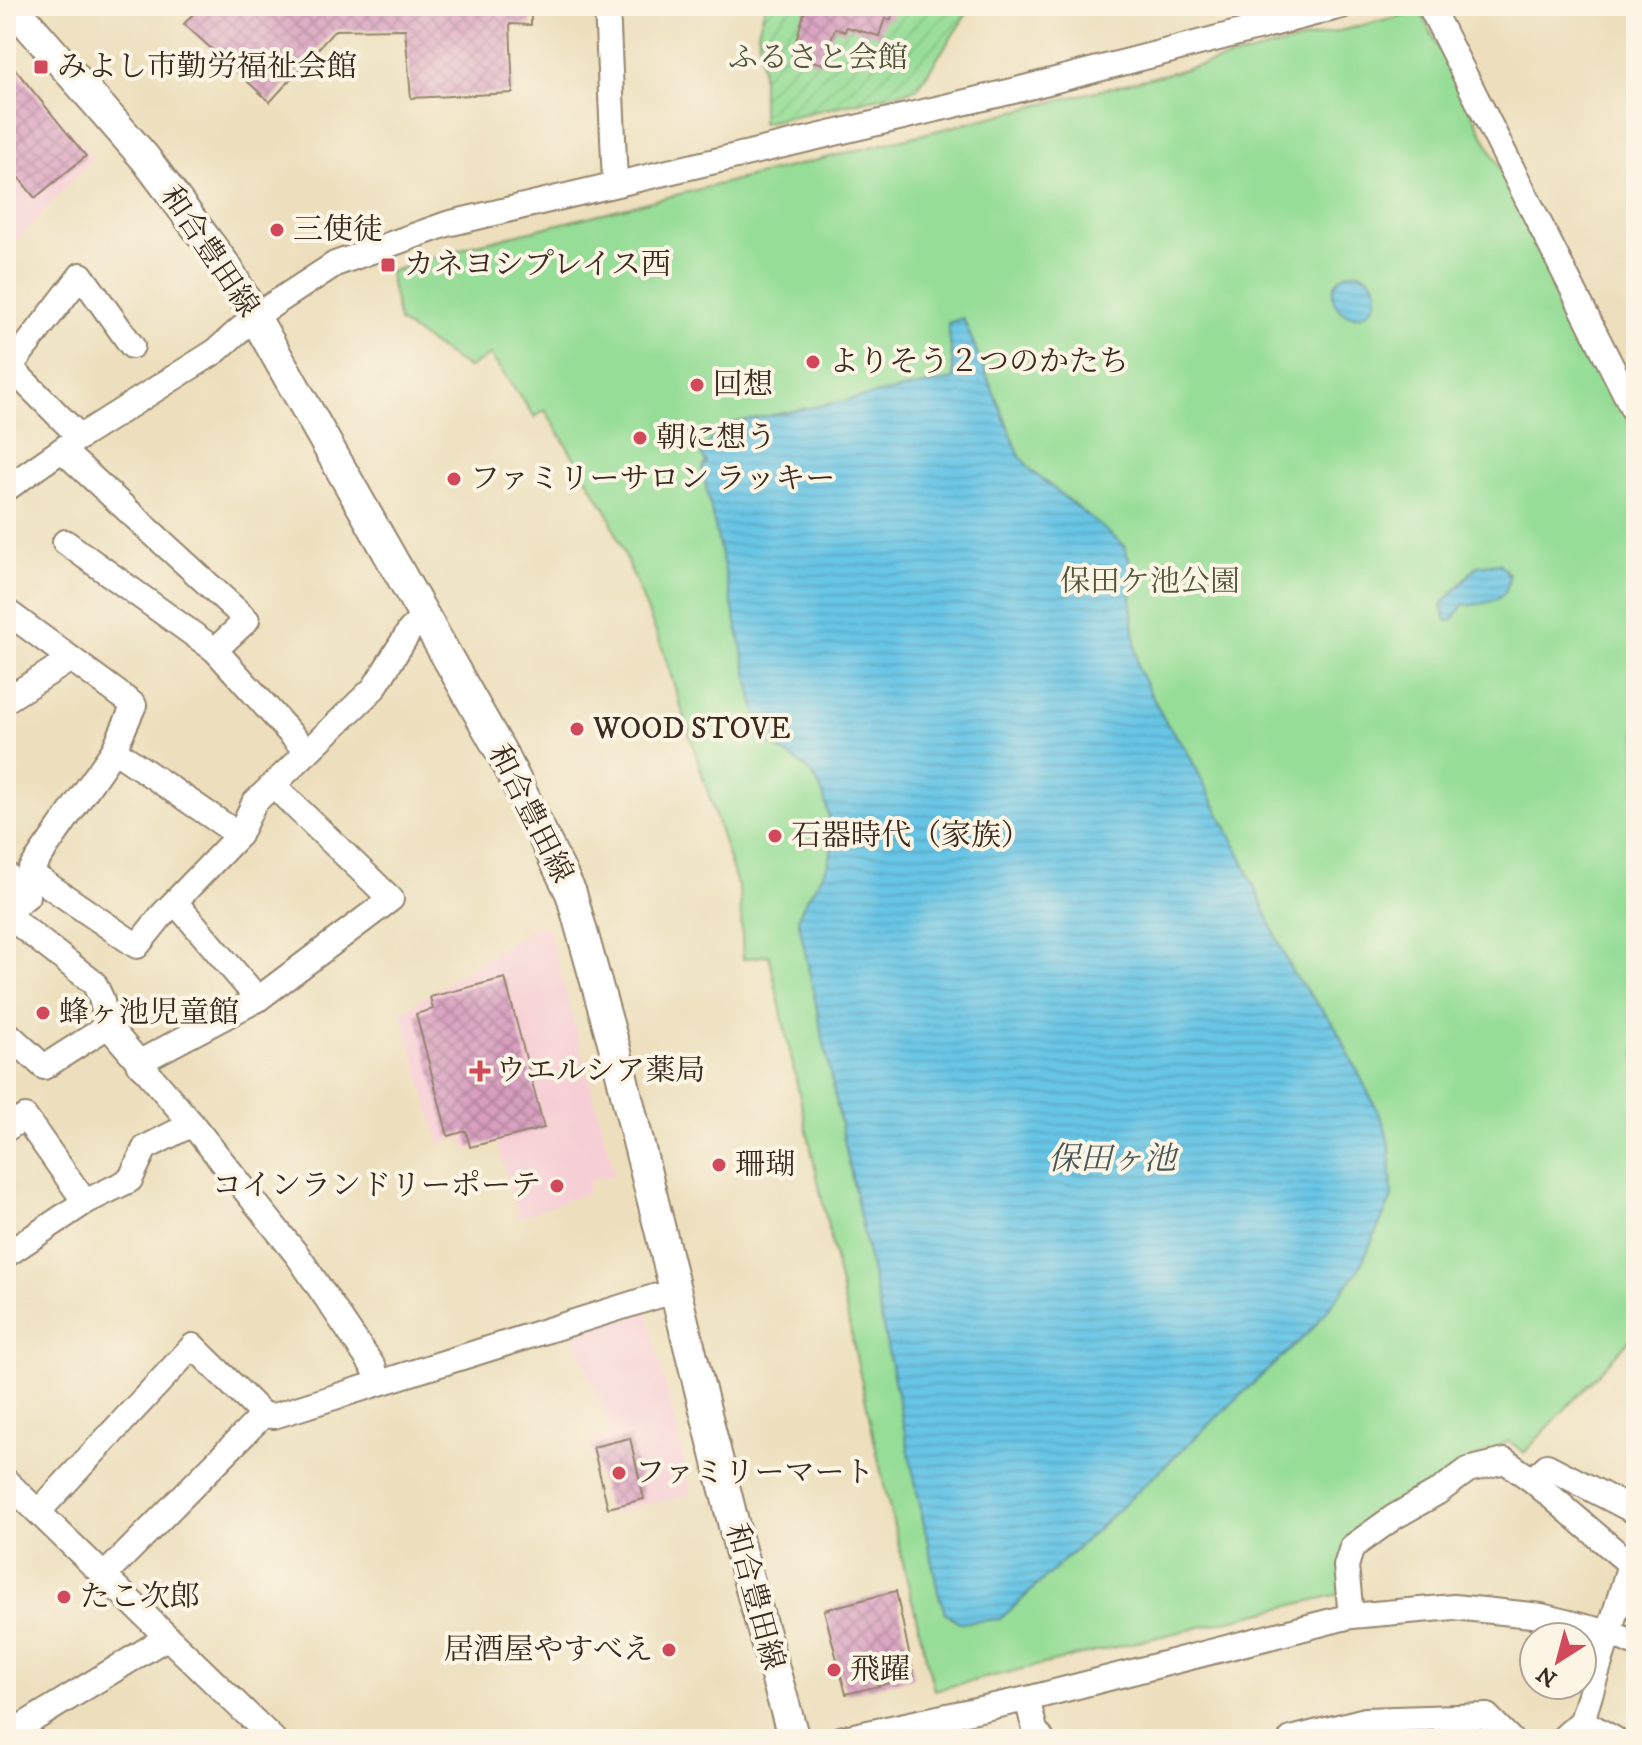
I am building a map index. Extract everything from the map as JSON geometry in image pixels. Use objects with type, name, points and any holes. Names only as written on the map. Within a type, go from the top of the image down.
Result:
[{"type":"main road","name":"和合豊田線","points":[[12,6],[145,158],[227,268],[506,761],[571,893],[615,1049],[740,1550],[794,1739]]},
{"type":"street","points":[[607,6],[615,182]]},
{"type":"street","points":[[1263,6],[1282,22]]},
{"type":"street","points":[[6,489],[71,443],[216,351],[254,317],[322,272],[447,224],[615,182],[1013,91],[1342,6]]},
{"type":"street","points":[[1430,6],[1636,415]]},
{"type":"street","points":[[132,346],[81,275],[10,367],[71,443],[247,620],[215,650]]},
{"type":"street","points":[[65,542],[215,650],[307,752]]},
{"type":"street","points":[[6,611],[134,705],[114,750],[29,872],[137,946],[239,835],[254,803],[374,688],[410,630],[423,618]]},
{"type":"street","points":[[6,700],[71,659]]},
{"type":"street","points":[[114,750],[239,835]]},
{"type":"street","points":[[138,1063],[258,999],[391,899],[273,785]]},
{"type":"street","points":[[6,874],[27,896],[6,914],[94,983],[108,1026],[298,1256],[374,1368]]},
{"type":"street","points":[[175,902],[258,999]]},
{"type":"street","points":[[6,1032],[44,1067],[108,1026]]},
{"type":"street","points":[[6,1129],[25,1117],[85,1202]]},
{"type":"street","points":[[6,1255],[85,1202],[130,1180],[145,1148],[192,1124]]},
{"type":"street","points":[[38,1512],[193,1346],[263,1415],[274,1416],[657,1296],[676,1293]]},
{"type":"street","points":[[104,1576],[263,1415]]},
{"type":"street","points":[[1351,1616],[1346,1566],[1352,1547],[1468,1470],[1505,1461],[1532,1480],[1630,1564],[1582,1721],[1562,1739]]},
{"type":"street","points":[[1532,1480],[1547,1466],[1636,1512]]},
{"type":"street","points":[[6,1481],[273,1739]]},
{"type":"street","points":[[840,1739],[1027,1699],[1351,1616],[1454,1607],[1541,1616],[1610,1633],[1636,1644]]},
{"type":"street","points":[[6,1736],[166,1638]]},
{"type":"street","points":[[1027,1699],[1032,1736]]},
{"type":"street","points":[[1291,1739],[1365,1720],[1487,1716],[1510,1739]]},
{"type":"street","points":[[1582,1721],[1614,1739]]},
{"type":"shaded area","points":[[6,54],[93,157],[15,243],[6,235]]},
{"type":"shaded area","points":[[534,927],[548,927],[615,1175],[588,1181],[589,1192],[518,1218],[497,1142],[466,1150],[462,1137],[440,1144],[401,1012]]},
{"type":"shaded area","points":[[647,1309],[692,1494],[608,1514],[589,1441],[612,1433],[573,1334]]},
{"type":"green space","name":"ふるさと会館","points":[[765,6],[972,6],[917,89],[762,123],[758,32]]},
{"type":"green space","name":"保田ケ池公園","points":[[1420,11],[1636,435],[1636,1333],[1524,1453],[1509,1441],[1459,1466],[1346,1539],[1340,1594],[934,1690],[884,1485],[769,955],[743,959],[740,894],[663,650],[608,513],[545,410],[535,417],[490,355],[468,368],[399,322],[389,272],[474,245]]},
{"type":"water","points":[[1355,272],[1370,279],[1377,294],[1370,309],[1355,316],[1340,309],[1333,294],[1340,279]]},
{"type":"water","name":"保田ヶ池","points":[[963,318],[1020,456],[1032,471],[1124,545],[1132,568],[1131,602],[1138,669],[1165,721],[1186,749],[1240,854],[1292,972],[1335,1026],[1384,1124],[1390,1149],[1392,1198],[1358,1271],[1313,1328],[1000,1619],[959,1623],[945,1613],[938,1592],[798,918],[828,864],[832,843],[829,816],[821,790],[809,771],[763,739],[760,731],[702,468],[706,462],[701,454],[722,425],[954,379],[948,323]]},
{"type":"water","points":[[1499,563],[1509,574],[1508,584],[1500,597],[1462,606],[1453,620],[1446,621],[1442,606],[1445,601],[1477,566]]},
{"type":"building","points":[[196,6],[541,6],[541,12],[531,13],[531,25],[510,24],[513,93],[411,98],[405,29],[335,30],[270,102],[184,24],[198,8]]},
{"type":"building","points":[[806,6],[894,6],[891,20],[885,18],[879,36],[846,27],[845,32],[835,28],[823,64],[792,55]]},
{"type":"building","points":[[6,58],[86,156],[35,198],[6,162]]},
{"type":"building","name":"ウエルシア薬局","points":[[505,978],[544,1128],[470,1147],[466,1131],[448,1136],[416,1014],[433,1009],[430,997]]},
{"type":"building","name":"ファミリーマート","points":[[630,1438],[644,1499],[608,1508],[593,1447]]},
{"type":"building","points":[[896,1591],[914,1677],[846,1694],[824,1610]]},
{"type":"place","name":"みよし市勤労福祉会館","points":[[41,67]]},
{"type":"place","name":"三使徒","points":[[277,230]]},
{"type":"place","name":"カネヨシプレイス西","points":[[388,265]]},
{"type":"place","name":"よりそう２つのかたち","points":[[813,362]]},
{"type":"place","name":"回想","points":[[697,385]]},
{"type":"place","name":"朝に想う","points":[[640,438]]},
{"type":"place","name":"ファミリーサロン ラッキー","points":[[454,479]]},
{"type":"place","name":"WOOD STOVE","points":[[577,729]]},
{"type":"place","name":"石器時代（家族）","points":[[775,836]]},
{"type":"place","name":"蜂ヶ池児童館","points":[[43,1013]]},
{"type":"place","name":"ウエルシア薬局","points":[[480,1071]]},
{"type":"place","name":"珊瑚","points":[[719,1165]]},
{"type":"place","name":"コインランドリーポーテ","points":[[557,1186]]},
{"type":"place","name":"ファミリーマート","points":[[619,1473]]},
{"type":"place","name":"たこ次郎","points":[[64,1597]]},
{"type":"place","name":"居酒屋やすべえ","points":[[669,1650]]},
{"type":"place","name":"飛躍","points":[[834,1670]]}]
